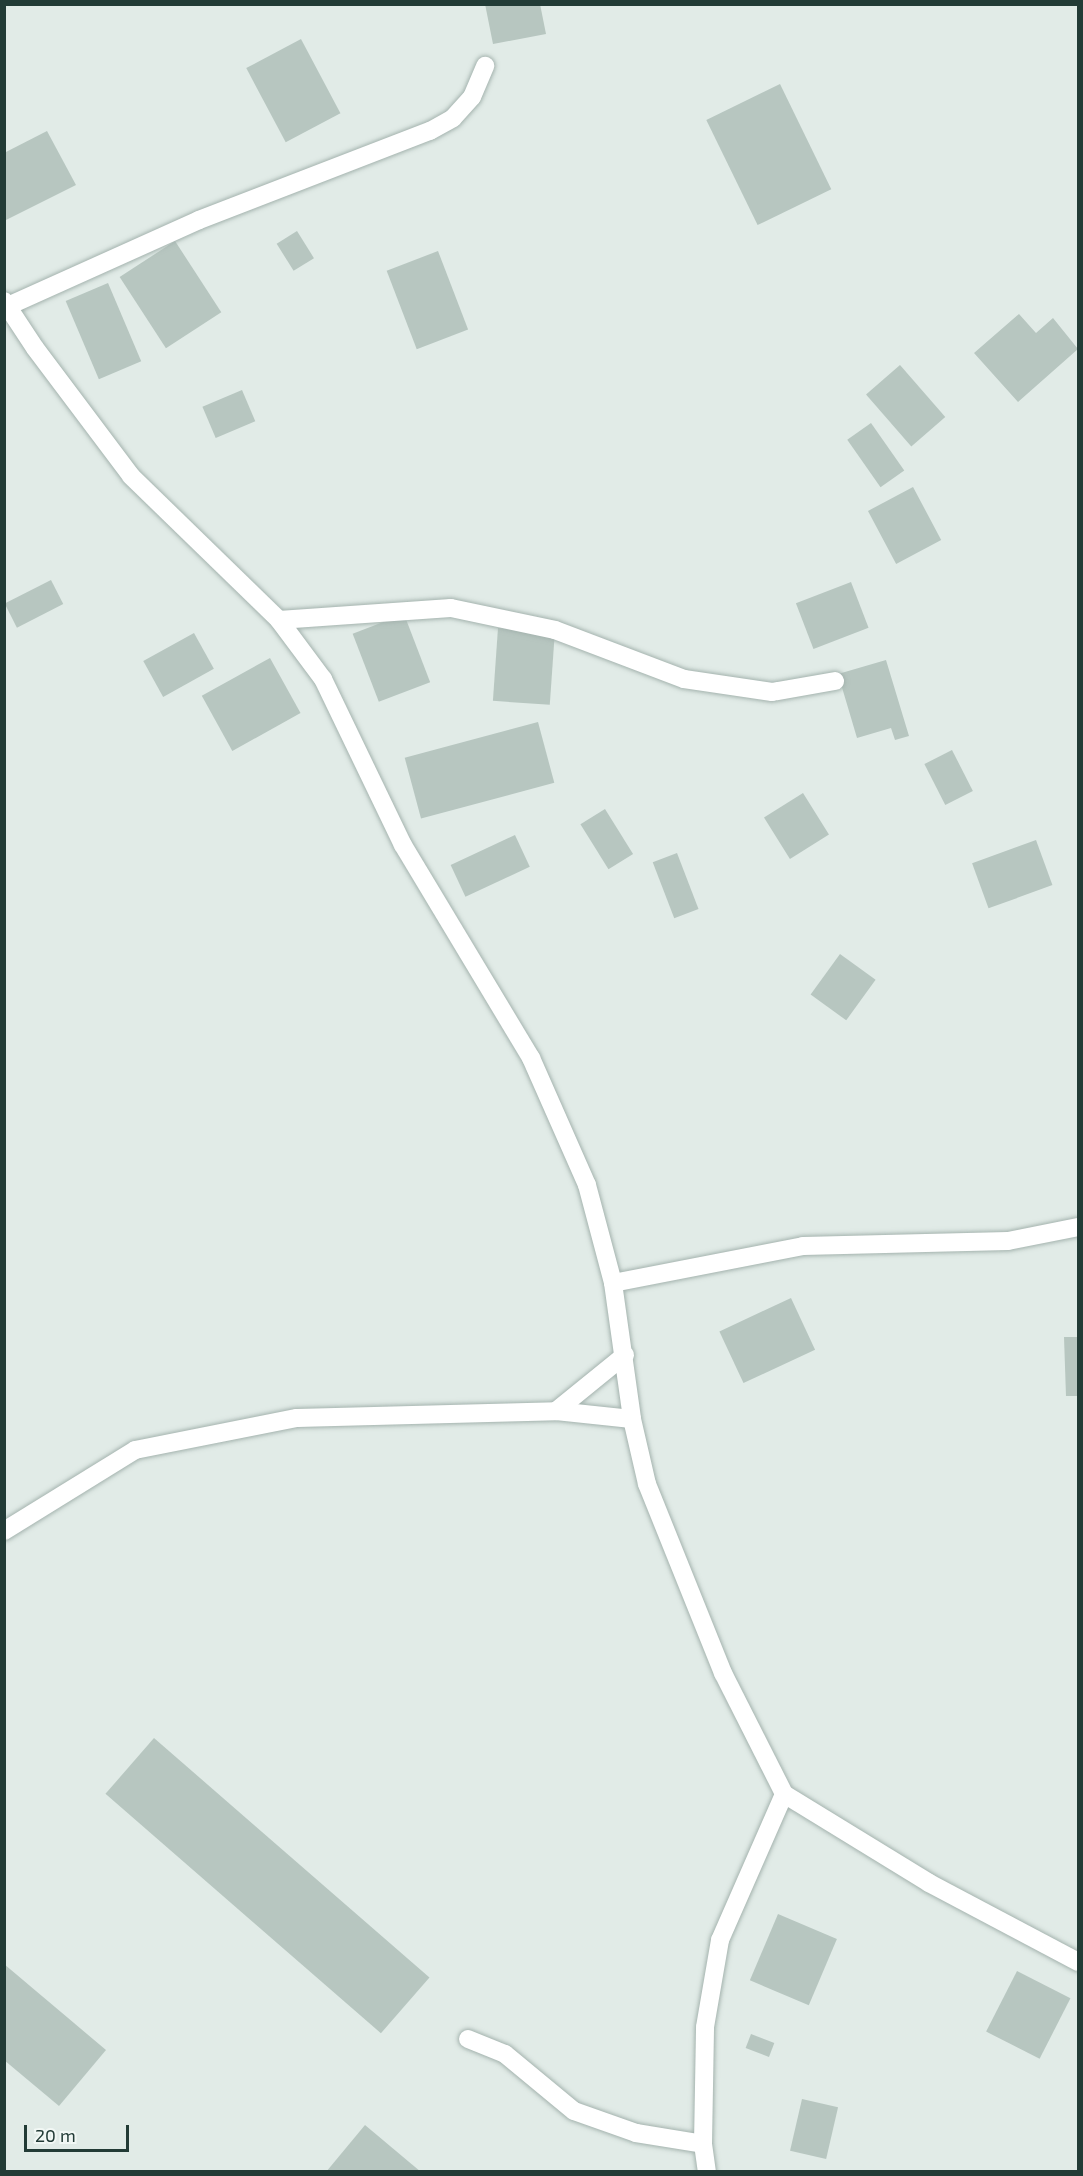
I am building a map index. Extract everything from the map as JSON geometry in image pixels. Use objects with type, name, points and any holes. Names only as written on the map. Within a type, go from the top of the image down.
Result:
[{"type":"street","points":[[485,66],[472,97],[453,118],[430,131],[199,220],[6,304],[34,348],[132,476],[279,620],[323,679],[403,845],[531,1058],[587,1185],[613,1283],[625,1355],[632,1419],[647,1484],[723,1673],[784,1794],[929,1883],[1078,1962]]},
{"type":"street","points":[[279,620],[451,608],[555,630],[684,679],[772,692],[836,681]]},
{"type":"street","points":[[613,1283],[803,1246],[1008,1241],[1078,1227]]},
{"type":"street","points":[[556,1411],[625,1355]]},
{"type":"street","points":[[4,1531],[135,1450],[297,1418],[556,1411],[632,1419]]},
{"type":"street","points":[[707,2172],[703,2144],[705,2027],[720,1940],[784,1794]]},
{"type":"street","points":[[468,2039],[505,2054],[574,2111],[636,2133],[703,2144]]},
{"type":"building","points":[[485,4],[540,4],[546,34],[493,44]]},
{"type":"building","points":[[301,39],[340,113],[286,142],[246,68]]},
{"type":"building","points":[[780,84],[831,189],[758,225],[706,120]]},
{"type":"building","points":[[47,131],[76,185],[4,221],[4,153]]},
{"type":"building","points":[[297,231],[314,258],[294,271],[277,244]]},
{"type":"building","points":[[175,241],[221,312],[166,348],[120,277]]},
{"type":"building","points":[[438,251],[468,329],[417,349],[387,271]]},
{"type":"building","points":[[108,283],[141,361],[99,379],[66,301]]},
{"type":"building","points":[[1019,314],[1036,333],[1053,318],[1078,349],[1018,402],[974,353]]},
{"type":"building","points":[[900,365],[945,417],[911,447],[866,395]]},
{"type":"building","points":[[242,390],[255,421],[216,438],[202,407]]},
{"type":"building","points":[[871,423],[904,471],[881,487],[847,440]]},
{"type":"building","points":[[913,487],[941,540],[896,564],[868,511]]},
{"type":"building","points":[[51,580],[63,604],[17,628],[5,604]]},
{"type":"building","points":[[851,582],[869,628],[813,649],[796,603]]},
{"type":"building","points":[[404,614],[430,682],[379,702],[353,634]]},
{"type":"building","points":[[498,628],[555,632],[550,705],[493,701]]},
{"type":"building","points":[[194,633],[214,669],[163,697],[143,661]]},
{"type":"building","points":[[270,658],[301,713],[232,751],[202,696]]},
{"type":"building","points":[[886,660],[909,736],[895,740],[891,728],[857,738],[838,674]]},
{"type":"building","points":[[538,722],[554,783],[421,819],[405,758]]},
{"type":"building","points":[[952,750],[973,791],[945,805],[924,764]]},
{"type":"building","points":[[803,793],[829,835],[790,859],[764,817]]},
{"type":"building","points":[[605,809],[633,854],[608,869],[580,824]]},
{"type":"building","points":[[515,835],[530,867],[465,897],[451,865]]},
{"type":"building","points":[[1036,840],[1052,885],[989,908],[972,863]]},
{"type":"building","points":[[677,853],[699,909],[674,918],[653,862]]},
{"type":"building","points":[[840,954],[876,980],[846,1020],[811,994]]},
{"type":"building","points":[[791,1298],[815,1350],[743,1383],[719,1331]]},
{"type":"building","points":[[1064,1337],[1078,1337],[1078,1396],[1066,1396]]},
{"type":"building","points":[[154,1738],[429,1977],[381,2033],[105,1794]]},
{"type":"building","points":[[778,1914],[837,1939],[809,2005],[750,1980]]},
{"type":"building","points":[[4,1964],[106,2050],[59,2106],[4,2060]]},
{"type":"building","points":[[1017,1971],[1070,1998],[1040,2059],[986,2032]]},
{"type":"building","points":[[751,2034],[774,2043],[769,2057],[746,2048]]},
{"type":"building","points":[[802,2099],[838,2107],[826,2159],[790,2151]]},
{"type":"building","points":[[365,2125],[421,2172],[326,2172]]}]
